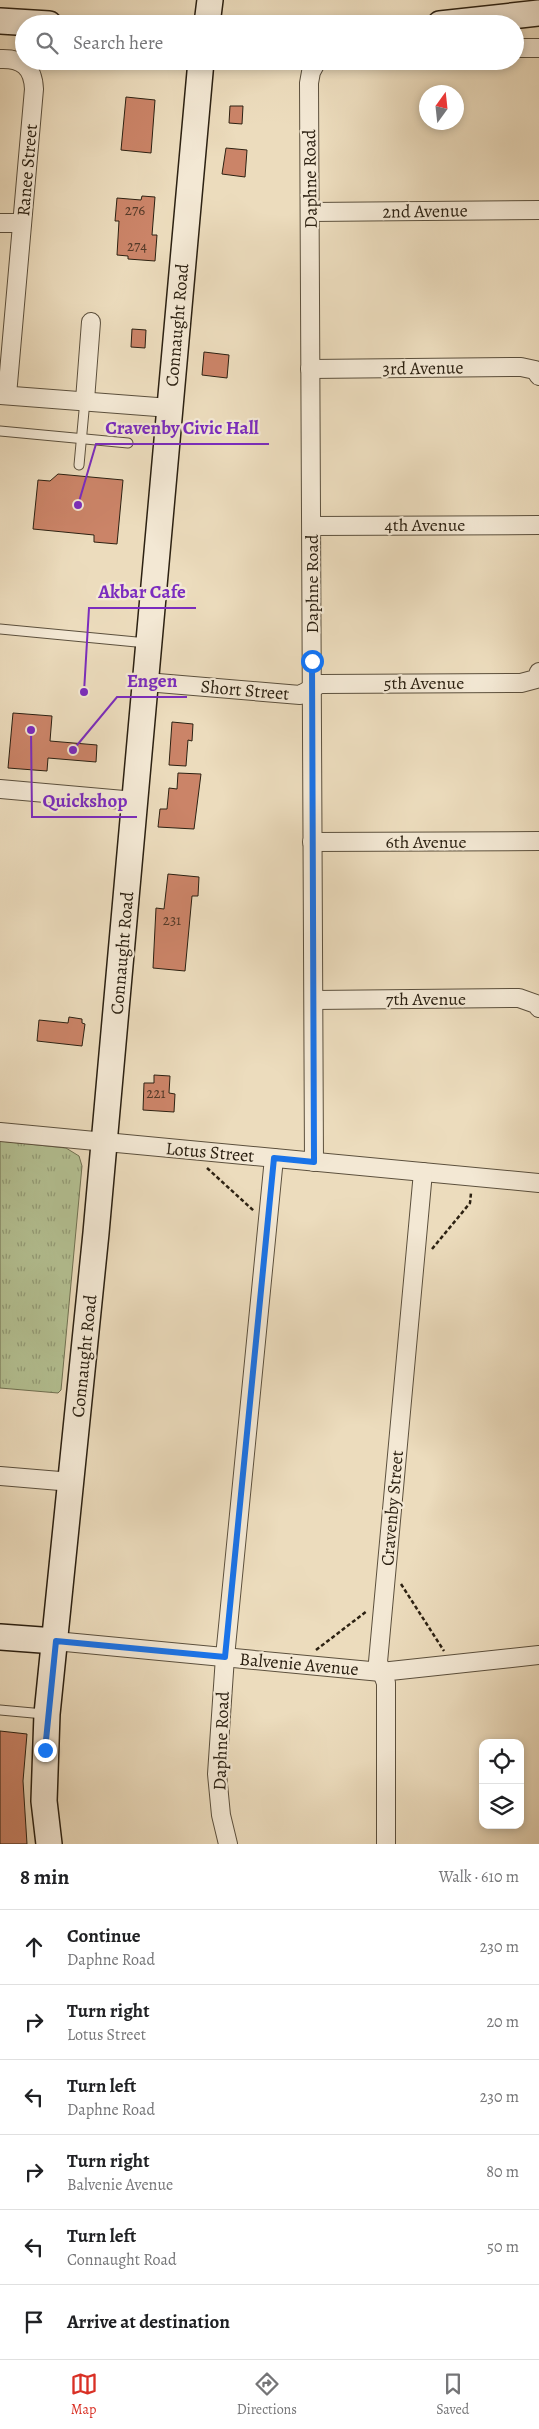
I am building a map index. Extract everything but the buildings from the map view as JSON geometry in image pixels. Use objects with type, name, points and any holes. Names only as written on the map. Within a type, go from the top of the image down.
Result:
[{"type":"street","points":[[208,15],[210,0]]},
{"type":"street","points":[[521,15],[539,13]]},
{"type":"street","points":[[0,21],[15,22]]},
{"type":"street","points":[[524,48],[539,48]]},
{"type":"street","name":"Ranee Street","points":[[0,58],[15,60]]},
{"type":"street","name":"Ranee Street","points":[[4,395],[34,89],[29,70]]},
{"type":"street","name":"Connaught Road","points":[[49,1844],[44,1801],[47,1714],[72,1482],[104,1142],[200,70]]},
{"type":"street","name":"Daphne Road","points":[[313,70],[309,83],[314,1162]]},
{"type":"street","name":"2nd Avenue","points":[[311,212],[539,210]]},
{"type":"street","points":[[0,223],[22,223]]},
{"type":"street","points":[[85,400],[92,322]]},
{"type":"street","name":"3rd Avenue","points":[[310,369],[521,367],[537,373]]},
{"type":"street","points":[[4,395],[170,408]]},
{"type":"street","name":"4th Avenue","points":[[312,526],[539,525]]},
{"type":"street","name":"5th Avenue","points":[[312,688],[320,684],[521,683],[538,676]]},
{"type":"street","name":"Short Street","points":[[146,682],[300,695],[312,688]]},
{"type":"street","points":[[0,789],[135,801]]},
{"type":"street","name":"6th Avenue","points":[[312,842],[539,841]]},
{"type":"street","name":"7th Avenue","points":[[314,1000],[520,998],[538,1006]]},
{"type":"street","name":"Lotus Street","points":[[0,1132],[539,1183]]},
{"type":"street","name":"Daphne Road","points":[[228,1844],[221,1815],[217,1774],[225,1657],[274,1158]]},
{"type":"street","name":"Cravenby Street","points":[[386,1844],[386,1683],[378,1662],[423,1172]]},
{"type":"street","points":[[0,1476],[72,1482]]},
{"type":"street","name":"Balvenie Avenue","points":[[0,1637],[381,1672],[539,1655]]},
{"type":"lane","points":[[79,466],[85,400]]},
{"type":"lane","points":[[0,431],[128,443]]},
{"type":"lane","points":[[0,629],[149,644]]},
{"type":"lane","points":[[0,1710],[47,1714]]},
{"type":"path","points":[[201,1152],[200,1162],[252,1210],[269,1212]]},
{"type":"path","points":[[416,1254],[428,1254],[470,1202],[472,1177]]},
{"type":"path","points":[[387,1568],[400,1582],[445,1652],[447,1664]]},
{"type":"path","points":[[297,1664],[384,1598]]},
{"type":"green space","points":[[0,1141],[66,1148],[79,1156],[82,1166],[61,1390],[58,1393],[0,1388]]},
{"type":"place","name":"Cravenby Civic Hall","points":[[78,505]]},
{"type":"place","name":"Akbar Cafe","points":[[84,692]]},
{"type":"place","name":"Quickshop","points":[[31,730]]},
{"type":"place","name":"Engen","points":[[73,750]]},
{"type":"route","points":[[45,1750],[47,1714],[56,1641],[225,1657],[274,1158],[314,1162],[312,661]]}]
